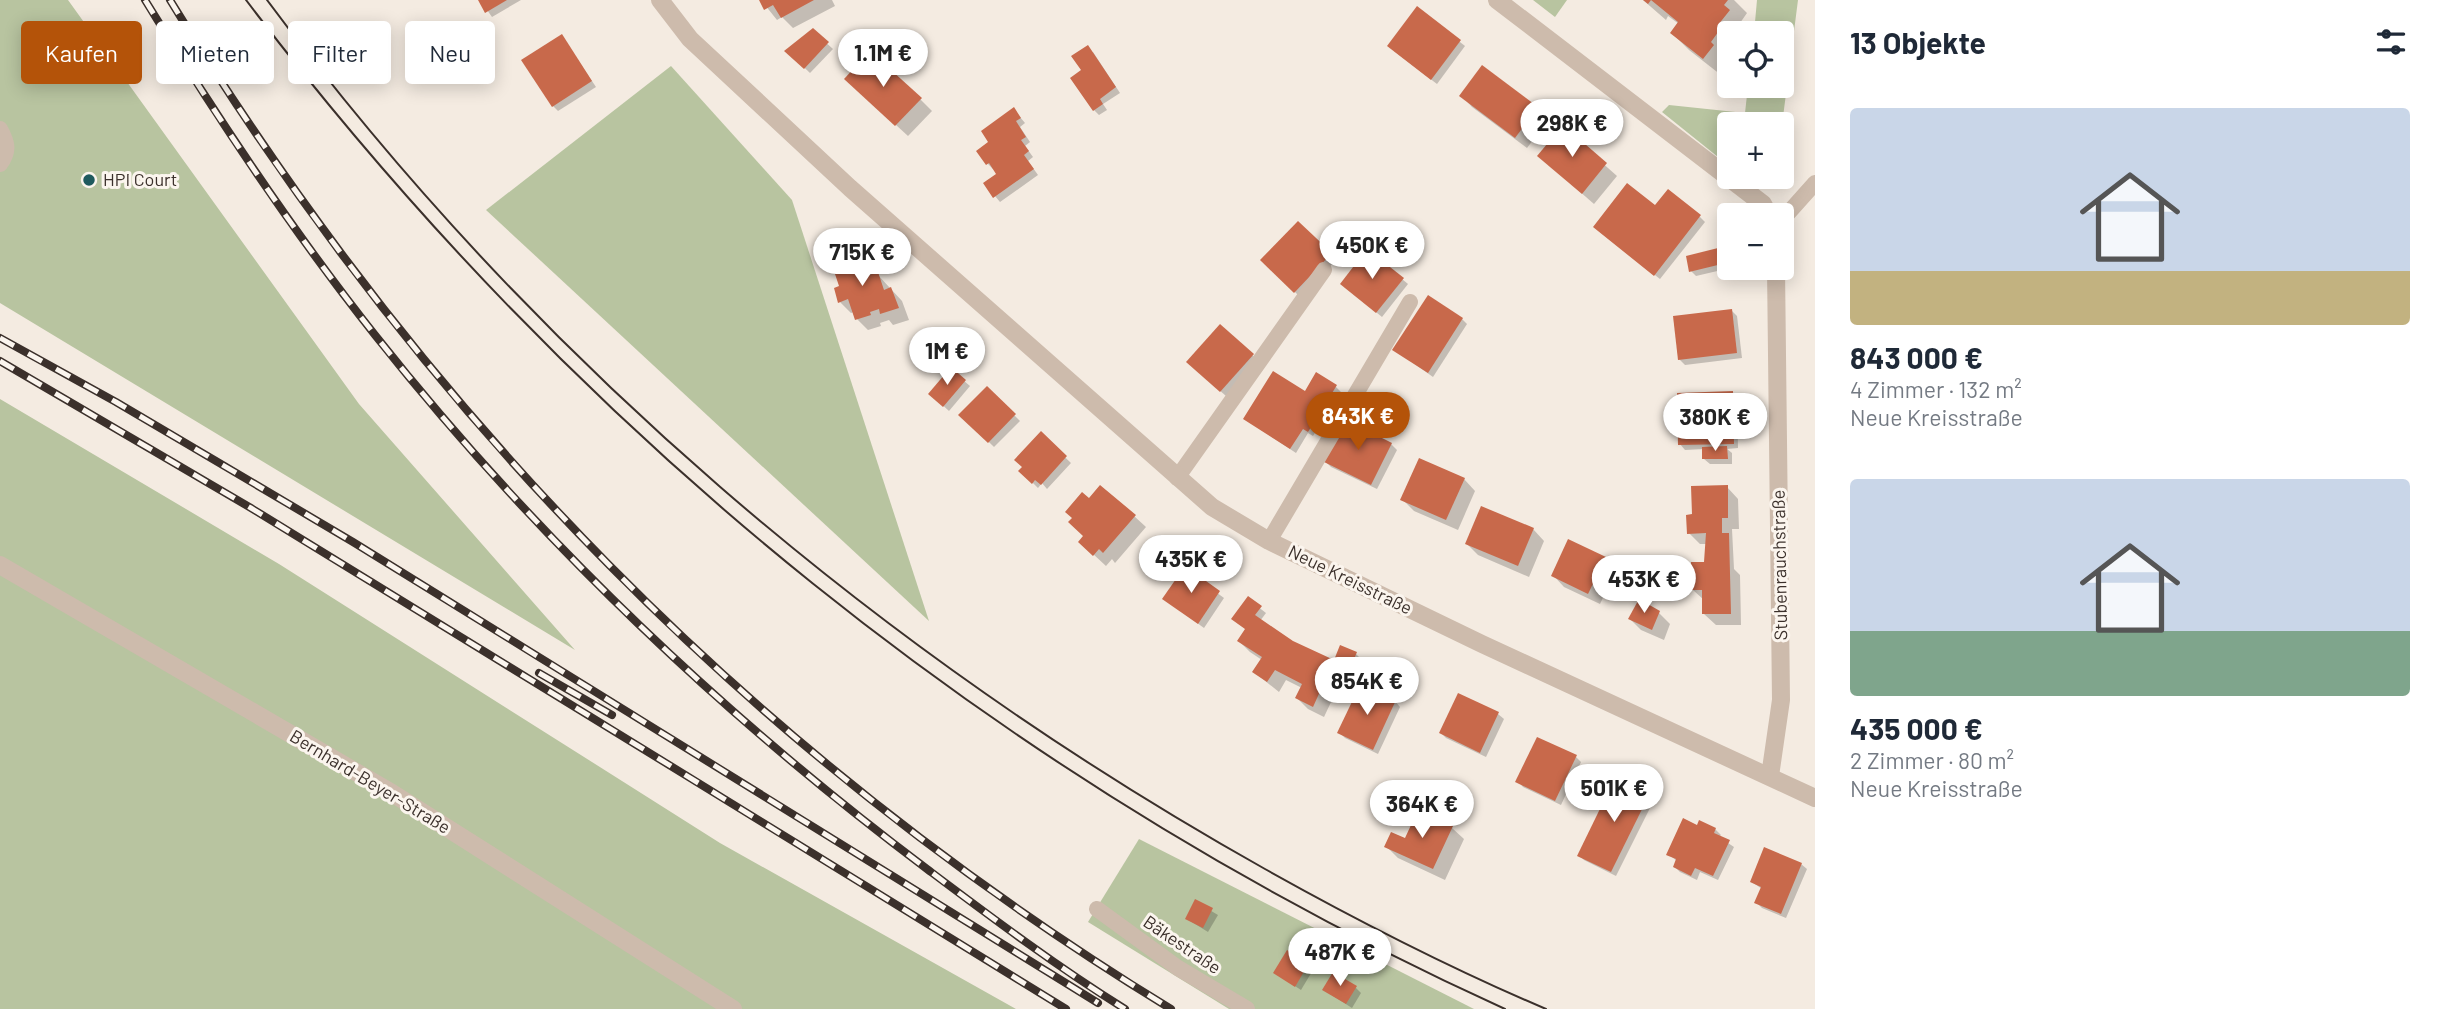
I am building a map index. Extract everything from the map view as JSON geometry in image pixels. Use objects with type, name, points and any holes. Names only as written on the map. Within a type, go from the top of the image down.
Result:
[{"type":"street","name":"Neue Kreisstraße","points":[[660,0],[690,39],[850,188],[1212,507],[1269,541],[1482,644],[1815,798]]},
{"type":"street","points":[[1497,0],[1762,203]]},
{"type":"street","name":"Stubenrauchstraße","points":[[1770,776],[1781,700],[1776,280]]},
{"type":"street","name":"Bernhard-Beyer-Straße","points":[[0,565],[392,793],[733,1009]]},
{"type":"lane","points":[[0,129],[7,142],[6,156],[0,164]]},
{"type":"lane","points":[[1794,207],[1815,183]]},
{"type":"lane","points":[[1177,478],[1324,270]]},
{"type":"lane","points":[[1269,541],[1410,302]]},
{"type":"lane","name":"Bäkestraße","points":[[1097,909],[1178,968],[1247,1009]]},
{"type":"green space","points":[[0,0],[68,0],[83,21],[21,21],[21,84],[129,84],[359,404],[575,650],[0,303]]},
{"type":"green space","points":[[1533,0],[1567,0],[1555,17]]},
{"type":"green space","points":[[1757,0],[1798,0],[1794,31],[1794,21],[1755,21]]},
{"type":"green space","points":[[671,66],[792,200],[929,621],[486,210]]},
{"type":"green space","points":[[1747,98],[1785,98],[1784,112],[1745,112]]},
{"type":"green space","points":[[1669,105],[1736,112],[1717,112],[1717,156],[1662,112]]},
{"type":"green space","points":[[0,399],[279,564],[720,843],[1016,1009],[0,1009]]},
{"type":"green space","points":[[1139,839],[1474,1009],[1229,1009],[1088,922]]},
{"type":"building","points":[[478,0],[507,0],[485,13]]},
{"type":"building","points":[[759,0],[814,0],[781,18],[773,5],[764,10]]},
{"type":"building","points":[[1651,0],[1728,0],[1724,5],[1730,10],[1721,21],[1717,21],[1717,34],[1711,42],[1714,45],[1703,59],[1670,33],[1678,22]]},
{"type":"building","points":[[1417,6],[1461,40],[1431,80],[1387,46]]},
{"type":"building","points":[[813,28],[829,42],[804,69],[784,51]]},
{"type":"building","points":[[562,34],[592,81],[552,107],[521,60]]},
{"type":"building","points":[[1088,45],[1116,87],[1100,99],[1103,104],[1093,111],[1070,78],[1081,70],[1071,56]]},
{"type":"building","points":[[870,51],[922,98],[895,126],[844,79]]},
{"type":"building","points":[[1482,65],[1538,107],[1515,138],[1459,96]]},
{"type":"building","points":[[1014,107],[1021,118],[1016,121],[1026,137],[1021,140],[1029,151],[1024,155],[1034,169],[993,198],[983,183],[996,174],[976,151],[988,142],[981,131]]},
{"type":"building","points":[[1563,125],[1607,163],[1582,194],[1537,156]]},
{"type":"building","points":[[1627,183],[1655,205],[1668,189],[1701,215],[1654,276],[1593,227]]},
{"type":"building","points":[[1298,221],[1332,253],[1294,293],[1260,260]]},
{"type":"building","points":[[1717,248],[1717,265],[1689,272],[1686,256]]},
{"type":"building","points":[[1367,249],[1404,278],[1376,313],[1340,284]]},
{"type":"building","points":[[861,252],[869,275],[878,272],[884,290],[891,287],[899,308],[880,314],[879,309],[870,312],[871,315],[855,320],[848,299],[838,303],[834,288],[839,286],[831,262]]},
{"type":"building","points":[[1428,295],[1463,318],[1428,373],[1392,350]]},
{"type":"building","points":[[1732,309],[1737,353],[1678,360],[1673,316]]},
{"type":"building","points":[[1220,324],[1254,354],[1220,392],[1186,362]]},
{"type":"building","points":[[951,367],[966,380],[943,407],[928,394]]},
{"type":"building","points":[[1273,371],[1305,391],[1316,372],[1337,385],[1308,432],[1303,429],[1290,449],[1243,419]]},
{"type":"building","points":[[987,386],[1016,414],[988,443],[958,415]]},
{"type":"building","points":[[1733,391],[1734,444],[1678,445],[1677,393]]},
{"type":"building","points":[[1344,419],[1392,443],[1371,485],[1324,462]]},
{"type":"building","points":[[1041,431],[1067,456],[1041,485],[1035,480],[1032,484],[1018,471],[1022,467],[1014,460]]},
{"type":"building","points":[[1727,446],[1728,459],[1702,459],[1702,447]]},
{"type":"building","points":[[1419,458],[1465,478],[1446,520],[1400,500]]},
{"type":"building","points":[[1100,485],[1136,515],[1103,553],[1099,549],[1093,556],[1078,542],[1083,536],[1068,522],[1072,518],[1065,512],[1082,492],[1089,498]]},
{"type":"building","points":[[1728,485],[1728,518],[1722,518],[1722,533],[1729,533],[1731,614],[1702,614],[1702,590],[1691,590],[1691,562],[1704,562],[1706,533],[1687,534],[1686,515],[1692,514],[1691,486]]},
{"type":"building","points":[[1481,506],[1534,528],[1518,566],[1465,544]]},
{"type":"building","points":[[1568,539],[1606,557],[1588,594],[1551,576]]},
{"type":"building","points":[[1185,566],[1220,591],[1198,624],[1162,599]]},
{"type":"building","points":[[1248,596],[1262,606],[1255,615],[1293,641],[1334,660],[1340,645],[1357,652],[1344,683],[1327,676],[1313,707],[1295,698],[1302,684],[1275,670],[1267,682],[1252,672],[1262,657],[1237,641],[1245,629],[1231,619]]},
{"type":"building","points":[[1639,599],[1660,611],[1652,630],[1628,619]]},
{"type":"building","points":[[1361,683],[1396,700],[1373,750],[1337,733]]},
{"type":"building","points":[[1458,693],[1499,712],[1480,753],[1439,733]]},
{"type":"building","points":[[1537,737],[1577,755],[1555,801],[1515,782]]},
{"type":"building","points":[[1616,776],[1650,793],[1611,872],[1577,856]]},
{"type":"building","points":[[1418,810],[1453,826],[1433,869],[1384,847],[1391,832],[1405,838]]},
{"type":"building","points":[[1683,818],[1697,825],[1699,820],[1716,828],[1714,833],[1730,840],[1713,876],[1695,868],[1691,876],[1673,867],[1676,859],[1666,855]]},
{"type":"building","points":[[1764,847],[1802,863],[1781,914],[1754,903],[1761,887],[1750,882]]},
{"type":"building","points":[[1195,899],[1213,908],[1203,928],[1185,919]]},
{"type":"building","points":[[1287,950],[1309,963],[1295,987],[1273,973]]},
{"type":"building","points":[[1333,972],[1357,986],[1346,1004],[1322,990]]},
{"type":"tram line","points":[[246,0],[375,160],[513,310],[659,452],[812,583],[974,705],[1144,817],[1321,918],[1505,1009]]},
{"type":"tram line","points":[[267,0],[370,131],[480,256],[597,375],[720,487],[849,593],[983,692],[1122,784],[1334,907],[1439,960],[1546,1009]]},
{"type":"railway","points":[[145,0],[255,171],[344,295],[436,410],[566,552],[634,620],[776,749],[927,869],[1024,941],[1125,1009]]},
{"type":"railway","points":[[170,0],[269,153],[375,298],[489,435],[609,565],[738,687],[874,802],[1018,909],[1171,1009]]},
{"type":"railway","points":[[0,338],[116,402],[353,542],[1098,1003]]},
{"type":"railway","points":[[0,361],[251,508],[1066,1009]]},
{"type":"railway","points":[[539,673],[612,715]]},
{"type":"place","name":"HPI Court","points":[[89,180]]}]
